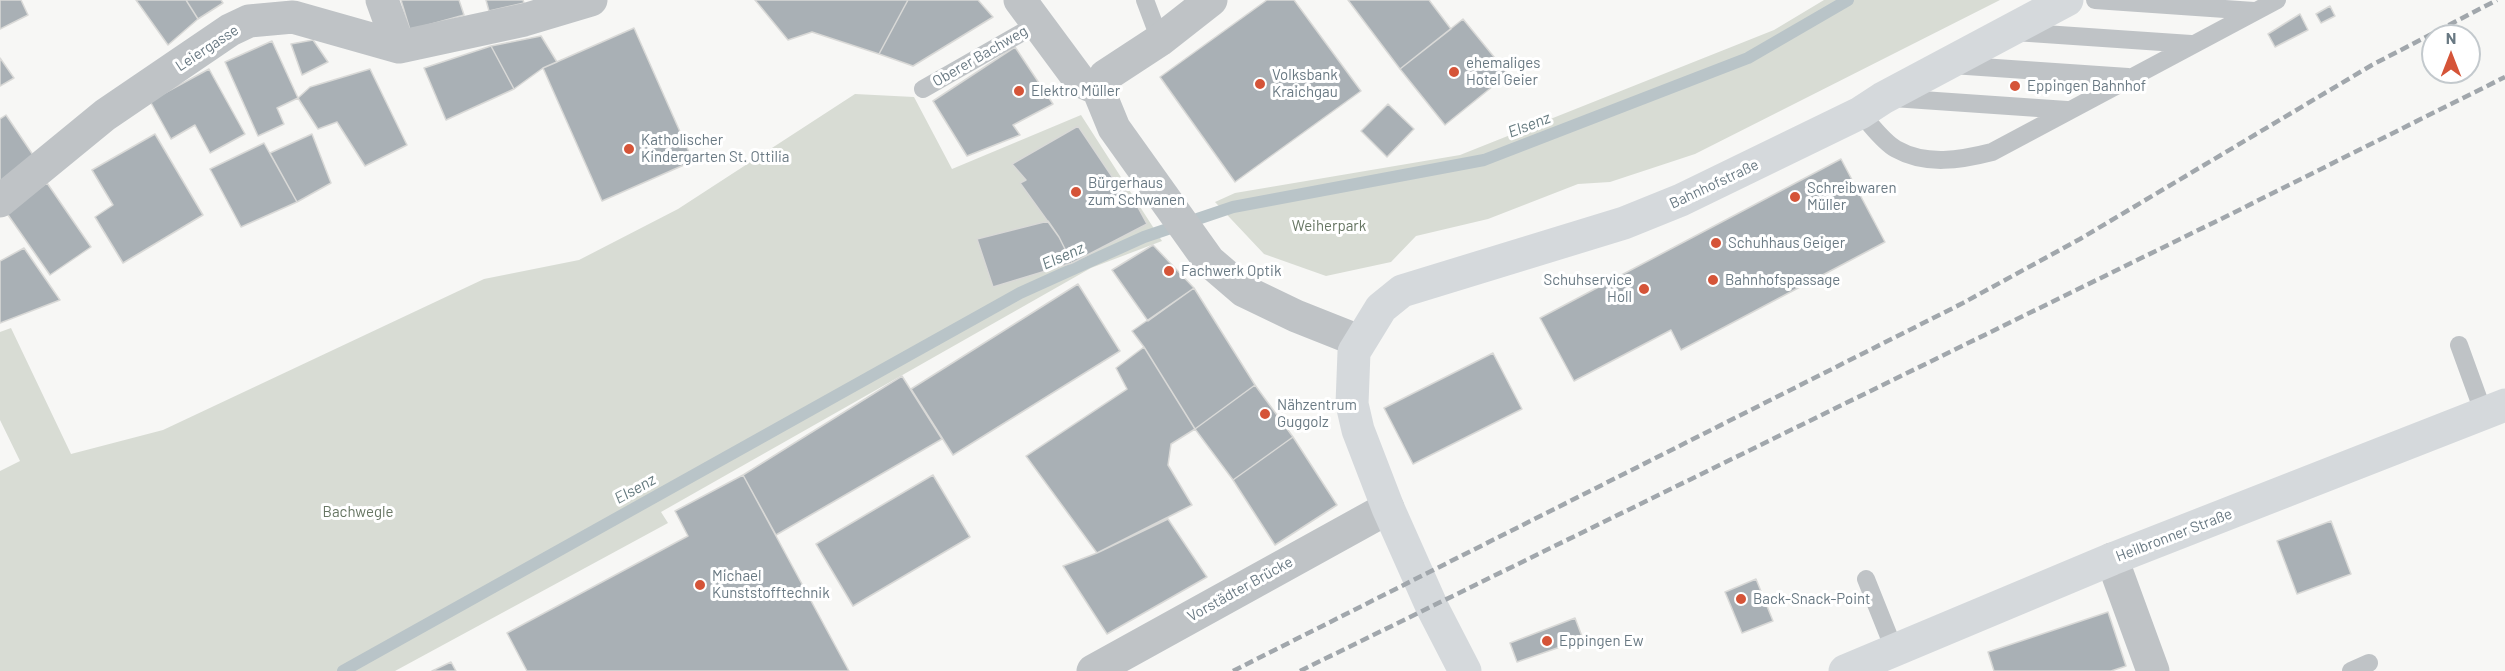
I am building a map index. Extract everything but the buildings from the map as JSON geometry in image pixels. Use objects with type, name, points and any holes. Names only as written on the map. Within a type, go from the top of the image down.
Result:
[{"type":"street","points":[[382,0],[399,47]]},
{"type":"street","name":"Leiergasse","points":[[0,201],[105,115],[230,30],[244,10],[293,17],[399,47],[524,20],[591,0]]},
{"type":"street","points":[[1098,89],[1104,76],[1160,40],[1211,0]]},
{"type":"street","name":"Bahnhofstraße","points":[[1466,671],[1432,607],[1388,508],[1358,430],[1352,404],[1354,352],[1381,308],[1402,291],[1624,223],[1682,200],[1872,105],[2067,0]]},
{"type":"street","points":[[1029,12],[1080,81],[1098,89],[1114,128],[1209,261],[1244,291],[1296,316],[1359,341]]},
{"type":"street","name":"Heilbronner Straße","points":[[1845,671],[2112,559],[2495,410]]},
{"type":"street","name":"Vorstädter Brücke","points":[[1093,671],[1388,508]]},
{"type":"street","points":[[2112,559],[2153,671]]},
{"type":"lane","points":[[1145,0],[1160,40]]},
{"type":"lane","points":[[2095,0],[2254,11]]},
{"type":"lane","points":[[2067,110],[1872,105],[1895,148],[1916,156],[1937,160],[1965,159],[1992,152],[2277,0]]},
{"type":"lane","name":"Oberer Bachweg","points":[[923,89],[1029,12]]},
{"type":"lane","points":[[2007,32],[2192,44]]},
{"type":"lane","points":[[1944,65],[2130,77]]},
{"type":"lane","points":[[2459,345],[2495,410]]},
{"type":"lane","points":[[1866,579],[1894,649]]},
{"type":"lane","points":[[2351,671],[2369,663]]},
{"type":"green space","name":"Weiherpark","points":[[1824,0],[2000,0],[1695,154],[1610,182],[1578,184],[1488,219],[1416,236],[1391,262],[1326,276],[1264,254],[1215,202],[1235,193],[1460,155],[1774,30]]},
{"type":"green space","name":"Bachwegle","points":[[855,94],[914,97],[952,169],[1081,115],[1162,241],[1091,268],[661,512],[668,523],[395,671],[0,671],[0,471],[20,461],[0,420],[0,332],[11,328],[71,454],[163,430],[484,279],[579,260],[678,209]]},
{"type":"waterway","name":"Elsenz","points":[[343,671],[1020,293],[1144,237],[1233,207],[1484,160],[1748,58],[1848,0]]},
{"type":"railway","points":[[1233,671],[1963,303],[2080,239],[2372,65],[2497,0]]},
{"type":"railway","points":[[1300,671],[2505,77]]},
{"type":"place","name":"ehemaliges Hotel Geier","points":[[1454,72]]},
{"type":"place","name":"Volksbank Kraichgau","points":[[1260,84]]},
{"type":"place","name":"Eppingen Bahnhof","points":[[2015,86]]},
{"type":"place","name":"Elektro Müller","points":[[1019,91]]},
{"type":"place","name":"Katholischer Kindergarten St. Ottilia","points":[[629,149]]},
{"type":"place","name":"Bürgerhaus zum Schwanen","points":[[1076,192]]},
{"type":"place","name":"Schreibwaren Müller","points":[[1795,197]]},
{"type":"place","name":"Schuhhaus Geiger","points":[[1716,243]]},
{"type":"place","name":"Fachwerk Optik","points":[[1169,271]]},
{"type":"place","name":"Bahnhofspassage","points":[[1713,280]]},
{"type":"place","name":"Schuhservice Holl","points":[[1644,289]]},
{"type":"place","name":"Nähzentrum Guggolz","points":[[1265,414]]},
{"type":"place","name":"Michael Kunststofftechnik","points":[[700,585]]},
{"type":"place","name":"Back-Snack-Point","points":[[1741,599]]},
{"type":"place","name":"Eppingen Ew","points":[[1547,641]]}]
